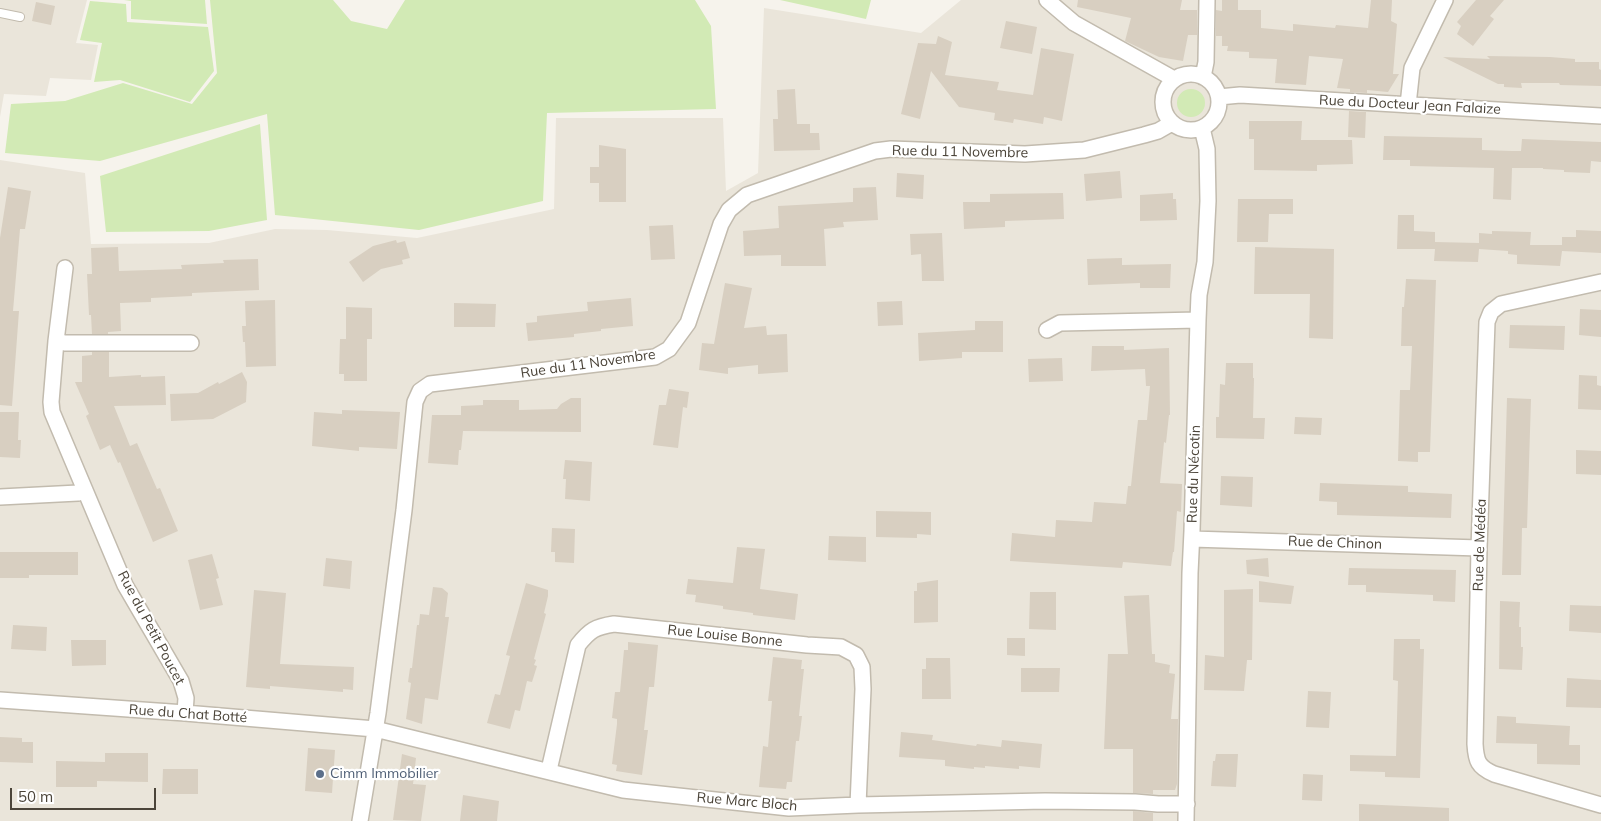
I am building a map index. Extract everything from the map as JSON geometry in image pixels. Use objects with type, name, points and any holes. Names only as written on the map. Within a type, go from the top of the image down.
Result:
[{"type":"street","points":[[1047,0],[1074,23],[1174,79]]},
{"type":"street","points":[[1203,77],[1206,62],[1208,0]]},
{"type":"street","points":[[1408,105],[1412,68],[1445,0]]},
{"type":"street","points":[[1188,74],[1196,74],[1203,77],[1216,89],[1219,97],[1218,112],[1214,119],[1202,128],[1186,131],[1172,124],[1166,117],[1162,101],[1168,85],[1174,79],[1188,74]]},
{"type":"street","name":"Rue du Docteur Jean Falaize","points":[[1219,97],[1240,95],[1601,116]]},
{"type":"street","name":"Rue du 11 Novembre","points":[[360,821],[375,729],[404,510],[415,402],[420,391],[430,384],[656,357],[669,349],[688,323],[721,224],[729,210],[747,195],[875,151],[891,149],[1025,154],[1084,150],[1158,131],[1172,124]]},
{"type":"street","name":"Rue du Nécotin","points":[[1186,821],[1190,573],[1198,320],[1199,295],[1205,262],[1208,202],[1207,150],[1202,128]]},
{"type":"street","name":"Rue du Petit Poucet","points":[[65,268],[56,341],[51,402],[52,412],[126,585],[181,681],[186,698],[185,712]]},
{"type":"street","name":"Rue de Médéa","points":[[1601,282],[1501,304],[1491,312],[1487,322],[1479,548],[1475,744],[1478,763],[1483,769],[1494,774],[1601,805]]},
{"type":"street","points":[[1047,330],[1060,323],[1198,320]]},
{"type":"street","points":[[56,341],[65,343],[191,343]]},
{"type":"street","points":[[0,497],[78,493],[86,490]]},
{"type":"street","name":"Rue de Chinon","points":[[1192,539],[1479,548]]},
{"type":"street","name":"Rue Louise Bonne","points":[[550,770],[578,645],[588,633],[600,626],[614,624],[841,647],[856,655],[862,667],[863,688],[858,805]]},
{"type":"street","name":"Rue du Chat Botté","points":[[0,700],[185,712],[375,729]]},
{"type":"street","name":"Rue Marc Bloch","points":[[375,729],[550,770],[623,790],[789,808],[1045,801],[1187,804]]},
{"type":"lane","points":[[0,13],[20,17]]},
{"type":"shaded area","points":[[0,0],[87,0],[76,43],[98,45],[91,80],[50,78],[46,96],[4,94],[0,117]]},
{"type":"shaded area","points":[[961,0],[1601,0],[1601,821],[0,821],[0,160],[85,173],[91,244],[209,243],[275,229],[327,230],[417,238],[554,209],[556,118],[723,118],[726,191],[758,173],[764,8],[921,33]]},
{"type":"green space","points":[[124,0],[205,0],[207,24],[131,19],[131,1]]},
{"type":"green space","points":[[210,0],[333,0],[351,21],[387,29],[405,0],[695,0],[711,26],[716,109],[547,113],[543,201],[419,230],[275,215],[267,114],[100,161],[5,153],[11,104],[65,101],[123,83],[192,104],[217,73]]},
{"type":"green space","points":[[780,0],[871,0],[866,19]]},
{"type":"green space","points":[[90,1],[126,4],[127,22],[208,27],[214,71],[190,102],[120,80],[94,82],[102,43],[80,40]]},
{"type":"green space","points":[[1191,89],[1201,93],[1205,103],[1201,113],[1191,117],[1181,113],[1177,103],[1181,93]]},
{"type":"green space","points":[[260,124],[267,220],[209,231],[106,232],[100,176]]},
{"type":"building","points":[[1078,0],[1182,0],[1180,10],[1197,10],[1197,35],[1188,35],[1183,61],[1159,57],[1125,41],[1131,18],[1077,7]]},
{"type":"building","points":[[1222,0],[1238,0],[1238,10],[1261,10],[1261,28],[1293,31],[1293,24],[1335,28],[1336,25],[1368,28],[1371,0],[1392,0],[1391,21],[1397,24],[1393,74],[1399,74],[1388,92],[1367,90],[1367,93],[1350,92],[1350,89],[1337,88],[1343,59],[1309,56],[1306,85],[1275,83],[1277,59],[1249,58],[1249,52],[1227,51],[1228,46],[1222,46],[1222,36],[1216,36],[1216,10],[1222,11]]},
{"type":"building","points":[[1476,0],[1504,0],[1490,16],[1494,19],[1473,46],[1457,34],[1461,26],[1457,22]]},
{"type":"building","points":[[36,2],[55,6],[51,25],[32,21]]},
{"type":"building","points":[[1006,21],[1037,27],[1032,54],[1000,48]]},
{"type":"building","points":[[938,36],[952,42],[945,75],[999,82],[997,90],[1033,95],[1041,48],[1074,54],[1062,121],[1044,117],[1043,124],[1014,119],[1013,123],[994,120],[995,113],[959,107],[931,71],[920,119],[901,114],[918,43],[936,44]]},
{"type":"building","points":[[1487,56],[1550,57],[1575,59],[1575,62],[1599,62],[1601,86],[1521,83],[1522,88],[1504,87],[1504,84],[1498,84],[1443,57],[1490,59]]},
{"type":"building","points":[[795,89],[797,124],[810,124],[810,133],[819,133],[820,150],[774,151],[773,119],[778,119],[777,90]]},
{"type":"building","points":[[1349,111],[1366,112],[1365,138],[1348,137]]},
{"type":"building","points":[[1249,121],[1302,121],[1301,140],[1352,140],[1353,164],[1317,165],[1317,171],[1254,170],[1254,139],[1249,139]]},
{"type":"building","points":[[1384,136],[1482,138],[1482,150],[1512,151],[1521,151],[1522,139],[1601,142],[1601,162],[1591,161],[1590,173],[1564,172],[1564,170],[1543,168],[1512,168],[1511,200],[1493,199],[1494,168],[1410,166],[1410,160],[1383,160]]},
{"type":"building","points":[[599,145],[626,149],[626,202],[599,202],[599,183],[590,183],[590,167],[599,167]]},
{"type":"building","points":[[1120,171],[1122,198],[1086,201],[1084,174]]},
{"type":"building","points":[[897,173],[924,175],[923,199],[896,197]]},
{"type":"building","points":[[8,187],[31,191],[25,229],[20,229],[13,311],[19,311],[12,406],[0,405],[0,238]]},
{"type":"building","points":[[876,187],[878,220],[843,222],[844,227],[824,229],[826,266],[781,266],[781,255],[744,256],[743,231],[779,228],[778,206],[853,202],[853,188]]},
{"type":"building","points":[[1063,193],[1064,219],[1005,221],[1005,227],[964,229],[963,202],[990,202],[990,194]]},
{"type":"building","points":[[1173,193],[1173,199],[1176,199],[1177,220],[1140,221],[1140,195]]},
{"type":"building","points":[[1238,199],[1293,199],[1293,214],[1269,214],[1268,242],[1237,242]]},
{"type":"building","points":[[1398,215],[1414,215],[1414,231],[1435,232],[1435,242],[1479,243],[1479,233],[1492,234],[1492,231],[1531,232],[1530,245],[1562,245],[1562,237],[1576,237],[1576,230],[1601,231],[1601,253],[1562,251],[1560,266],[1517,264],[1517,255],[1508,254],[1508,251],[1479,249],[1478,262],[1434,261],[1435,249],[1397,249]]},
{"type":"building","points":[[673,225],[675,259],[651,260],[649,226]]},
{"type":"building","points":[[942,233],[944,281],[922,281],[921,254],[911,255],[910,234]]},
{"type":"building","points":[[396,240],[397,243],[405,241],[410,258],[402,260],[403,264],[381,269],[363,282],[349,262],[373,246]]},
{"type":"building","points":[[118,247],[119,271],[182,269],[181,265],[224,263],[223,260],[258,259],[259,290],[192,293],[192,296],[151,298],[151,302],[120,303],[121,331],[108,332],[108,334],[92,334],[87,274],[92,274],[91,248]]},
{"type":"building","points":[[1255,247],[1334,249],[1333,339],[1309,338],[1310,294],[1254,294]]},
{"type":"building","points":[[1122,258],[1122,265],[1171,264],[1170,288],[1140,288],[1140,283],[1088,285],[1087,259]]},
{"type":"building","points":[[1406,279],[1436,280],[1430,452],[1418,452],[1418,462],[1398,461],[1400,390],[1410,390],[1411,369],[1412,346],[1401,346],[1402,307],[1404,307]]},
{"type":"building","points":[[725,283],[752,288],[744,328],[766,326],[767,335],[787,334],[788,372],[758,374],[758,365],[728,368],[728,374],[699,370],[702,343],[714,344]]},
{"type":"building","points":[[631,298],[633,326],[574,334],[574,337],[528,341],[526,323],[537,322],[537,316],[588,311],[587,302]]},
{"type":"building","points":[[275,300],[276,366],[246,367],[242,326],[246,326],[245,301]]},
{"type":"building","points":[[902,301],[903,325],[878,326],[877,302]]},
{"type":"building","points":[[454,303],[496,304],[495,327],[454,327]]},
{"type":"building","points":[[346,307],[372,308],[372,339],[367,339],[367,381],[344,381],[344,374],[339,374],[340,339],[346,339]]},
{"type":"building","points":[[1580,309],[1601,310],[1601,337],[1579,335]]},
{"type":"building","points":[[975,321],[1003,321],[1003,352],[962,352],[962,358],[919,361],[918,333],[975,330]]},
{"type":"building","points":[[1510,325],[1565,326],[1564,350],[1509,348]]},
{"type":"building","points":[[1092,346],[1124,346],[1124,350],[1169,348],[1170,415],[1166,443],[1164,442],[1160,483],[1182,484],[1181,512],[1177,511],[1171,566],[1123,562],[1122,568],[1010,561],[1012,533],[1055,537],[1056,520],[1092,522],[1094,502],[1126,504],[1128,486],[1131,486],[1138,420],[1147,420],[1150,386],[1146,386],[1145,369],[1091,371]]},
{"type":"building","points":[[92,352],[109,352],[109,377],[165,376],[166,405],[114,406],[130,446],[137,443],[157,489],[160,488],[178,531],[153,542],[120,462],[118,463],[110,445],[100,450],[86,416],[89,414],[75,382],[82,382],[82,356],[92,355]]},
{"type":"building","points":[[1062,358],[1063,381],[1029,382],[1028,359]]},
{"type":"building","points":[[1226,363],[1253,363],[1253,418],[1265,418],[1264,439],[1216,438],[1216,417],[1219,417],[1220,384],[1225,385]]},
{"type":"building","points":[[242,372],[247,382],[246,402],[213,419],[171,421],[170,394],[198,393]]},
{"type":"building","points":[[1579,375],[1597,376],[1597,385],[1601,386],[1601,410],[1578,409]]},
{"type":"building","points":[[669,389],[689,392],[687,408],[683,407],[678,448],[653,445],[659,405],[666,405]]},
{"type":"building","points":[[571,398],[581,398],[581,432],[463,431],[458,465],[428,463],[432,415],[461,415],[461,406],[483,405],[483,400],[519,400],[519,410],[557,409]]},
{"type":"building","points":[[1507,398],[1531,399],[1527,528],[1522,528],[1521,575],[1502,575]]},
{"type":"building","points":[[342,410],[400,412],[397,449],[359,447],[359,451],[312,446],[314,412],[342,414]]},
{"type":"building","points":[[0,412],[19,412],[18,440],[21,440],[20,458],[0,457]]},
{"type":"building","points":[[1295,417],[1322,418],[1321,435],[1294,434]]},
{"type":"building","points":[[1576,450],[1601,451],[1601,475],[1576,474]]},
{"type":"building","points":[[565,460],[592,462],[590,501],[565,499],[566,479],[563,479]]},
{"type":"building","points":[[1221,476],[1253,477],[1252,507],[1220,505]]},
{"type":"building","points":[[1320,483],[1408,486],[1408,492],[1452,494],[1451,518],[1337,515],[1337,502],[1319,501]]},
{"type":"building","points":[[876,511],[931,512],[931,535],[917,534],[917,538],[876,537]]},
{"type":"building","points":[[552,528],[575,529],[574,563],[555,562],[555,552],[551,552]]},
{"type":"building","points":[[829,536],[866,537],[866,562],[828,560]]},
{"type":"building","points":[[737,547],[765,549],[760,589],[798,594],[795,620],[723,609],[723,606],[695,602],[696,595],[686,594],[688,579],[733,583]]},
{"type":"building","points":[[0,552],[78,552],[78,575],[29,575],[29,578],[0,578]]},
{"type":"building","points":[[212,554],[219,578],[216,579],[223,605],[200,610],[188,560]]},
{"type":"building","points":[[326,558],[352,561],[350,589],[323,586]]},
{"type":"building","points":[[1268,558],[1269,577],[1247,574],[1246,560]]},
{"type":"building","points":[[1349,568],[1456,570],[1455,602],[1433,601],[1433,595],[1366,592],[1366,585],[1348,585]]},
{"type":"building","points":[[938,580],[938,622],[914,623],[914,591],[917,591],[917,583]]},
{"type":"building","points":[[1259,581],[1294,586],[1291,604],[1259,602]]},
{"type":"building","points":[[526,583],[548,590],[548,596],[544,613],[546,614],[534,659],[536,660],[534,665],[537,666],[532,682],[527,681],[520,711],[515,710],[510,729],[487,723],[495,694],[500,695],[510,656],[506,655]]},
{"type":"building","points":[[433,587],[442,588],[448,593],[445,617],[449,617],[438,700],[425,698],[422,724],[406,719],[411,683],[408,682],[410,668],[412,668],[417,625],[419,625],[420,614],[429,615]]},
{"type":"building","points":[[1253,589],[1252,660],[1247,660],[1244,691],[1204,690],[1205,655],[1224,657],[1224,590]]},
{"type":"building","points":[[254,590],[286,593],[280,664],[354,667],[353,690],[343,689],[343,692],[270,686],[270,689],[246,687]]},
{"type":"building","points":[[1030,592],[1056,592],[1056,630],[1029,629]]},
{"type":"building","points":[[1149,595],[1152,654],[1155,654],[1155,662],[1170,665],[1169,673],[1175,674],[1171,719],[1178,719],[1177,784],[1175,790],[1153,790],[1153,794],[1133,793],[1133,749],[1104,749],[1108,654],[1128,654],[1124,596]]},
{"type":"building","points":[[1500,601],[1520,602],[1519,627],[1521,627],[1521,647],[1523,647],[1522,670],[1499,669]]},
{"type":"building","points":[[1570,605],[1601,606],[1601,633],[1569,631]]},
{"type":"building","points":[[13,625],[47,627],[46,651],[11,649]]},
{"type":"building","points":[[1007,638],[1025,638],[1025,656],[1007,655]]},
{"type":"building","points":[[1394,639],[1420,639],[1420,649],[1424,649],[1420,778],[1385,777],[1385,772],[1350,771],[1350,755],[1396,756],[1398,681],[1393,680]]},
{"type":"building","points":[[71,640],[106,640],[106,665],[72,666]]},
{"type":"building","points":[[628,642],[658,645],[654,687],[649,687],[644,730],[648,730],[642,775],[616,771],[617,765],[612,764],[617,724],[617,719],[612,718],[615,692],[620,692],[624,650],[628,650]]},
{"type":"building","points":[[773,657],[802,660],[801,669],[804,669],[799,716],[802,716],[799,741],[796,741],[792,782],[787,782],[786,789],[759,787],[763,746],[768,747],[772,701],[768,701]]},
{"type":"building","points":[[926,658],[950,658],[951,699],[922,699],[922,669],[926,669]]},
{"type":"building","points":[[1021,668],[1060,668],[1059,692],[1021,692]]},
{"type":"building","points":[[1567,678],[1601,680],[1601,708],[1566,707]]},
{"type":"building","points":[[1308,691],[1331,692],[1329,728],[1306,727]]},
{"type":"building","points":[[1497,716],[1516,717],[1516,723],[1570,726],[1569,745],[1580,745],[1580,765],[1537,764],[1537,744],[1496,743]]},
{"type":"building","points":[[901,732],[933,735],[932,740],[976,746],[977,744],[1001,747],[1002,740],[1042,744],[1040,768],[1019,766],[1019,769],[985,766],[985,768],[974,767],[974,769],[945,766],[945,760],[899,757]]},
{"type":"building","points":[[0,737],[22,738],[22,742],[33,742],[33,763],[0,762]]},
{"type":"building","points":[[308,748],[335,750],[332,793],[305,791]]},
{"type":"building","points":[[105,753],[148,753],[148,782],[97,781],[97,787],[56,787],[56,761],[105,762]]},
{"type":"building","points":[[402,754],[416,758],[413,784],[426,785],[421,821],[393,820]]},
{"type":"building","points":[[1216,754],[1238,754],[1236,787],[1211,786],[1213,761],[1215,761]]},
{"type":"building","points":[[163,769],[198,769],[198,794],[162,794]]},
{"type":"building","points":[[1303,774],[1323,775],[1322,801],[1302,800]]},
{"type":"building","points":[[463,795],[499,801],[497,821],[460,821]]},
{"type":"building","points":[[1359,804],[1449,808],[1449,821],[1359,821]]},
{"type":"building","points":[[1133,811],[1153,813],[1153,821],[1133,821]]},
{"type":"place","name":"Cimm Immobilier","points":[[320,774]]}]
